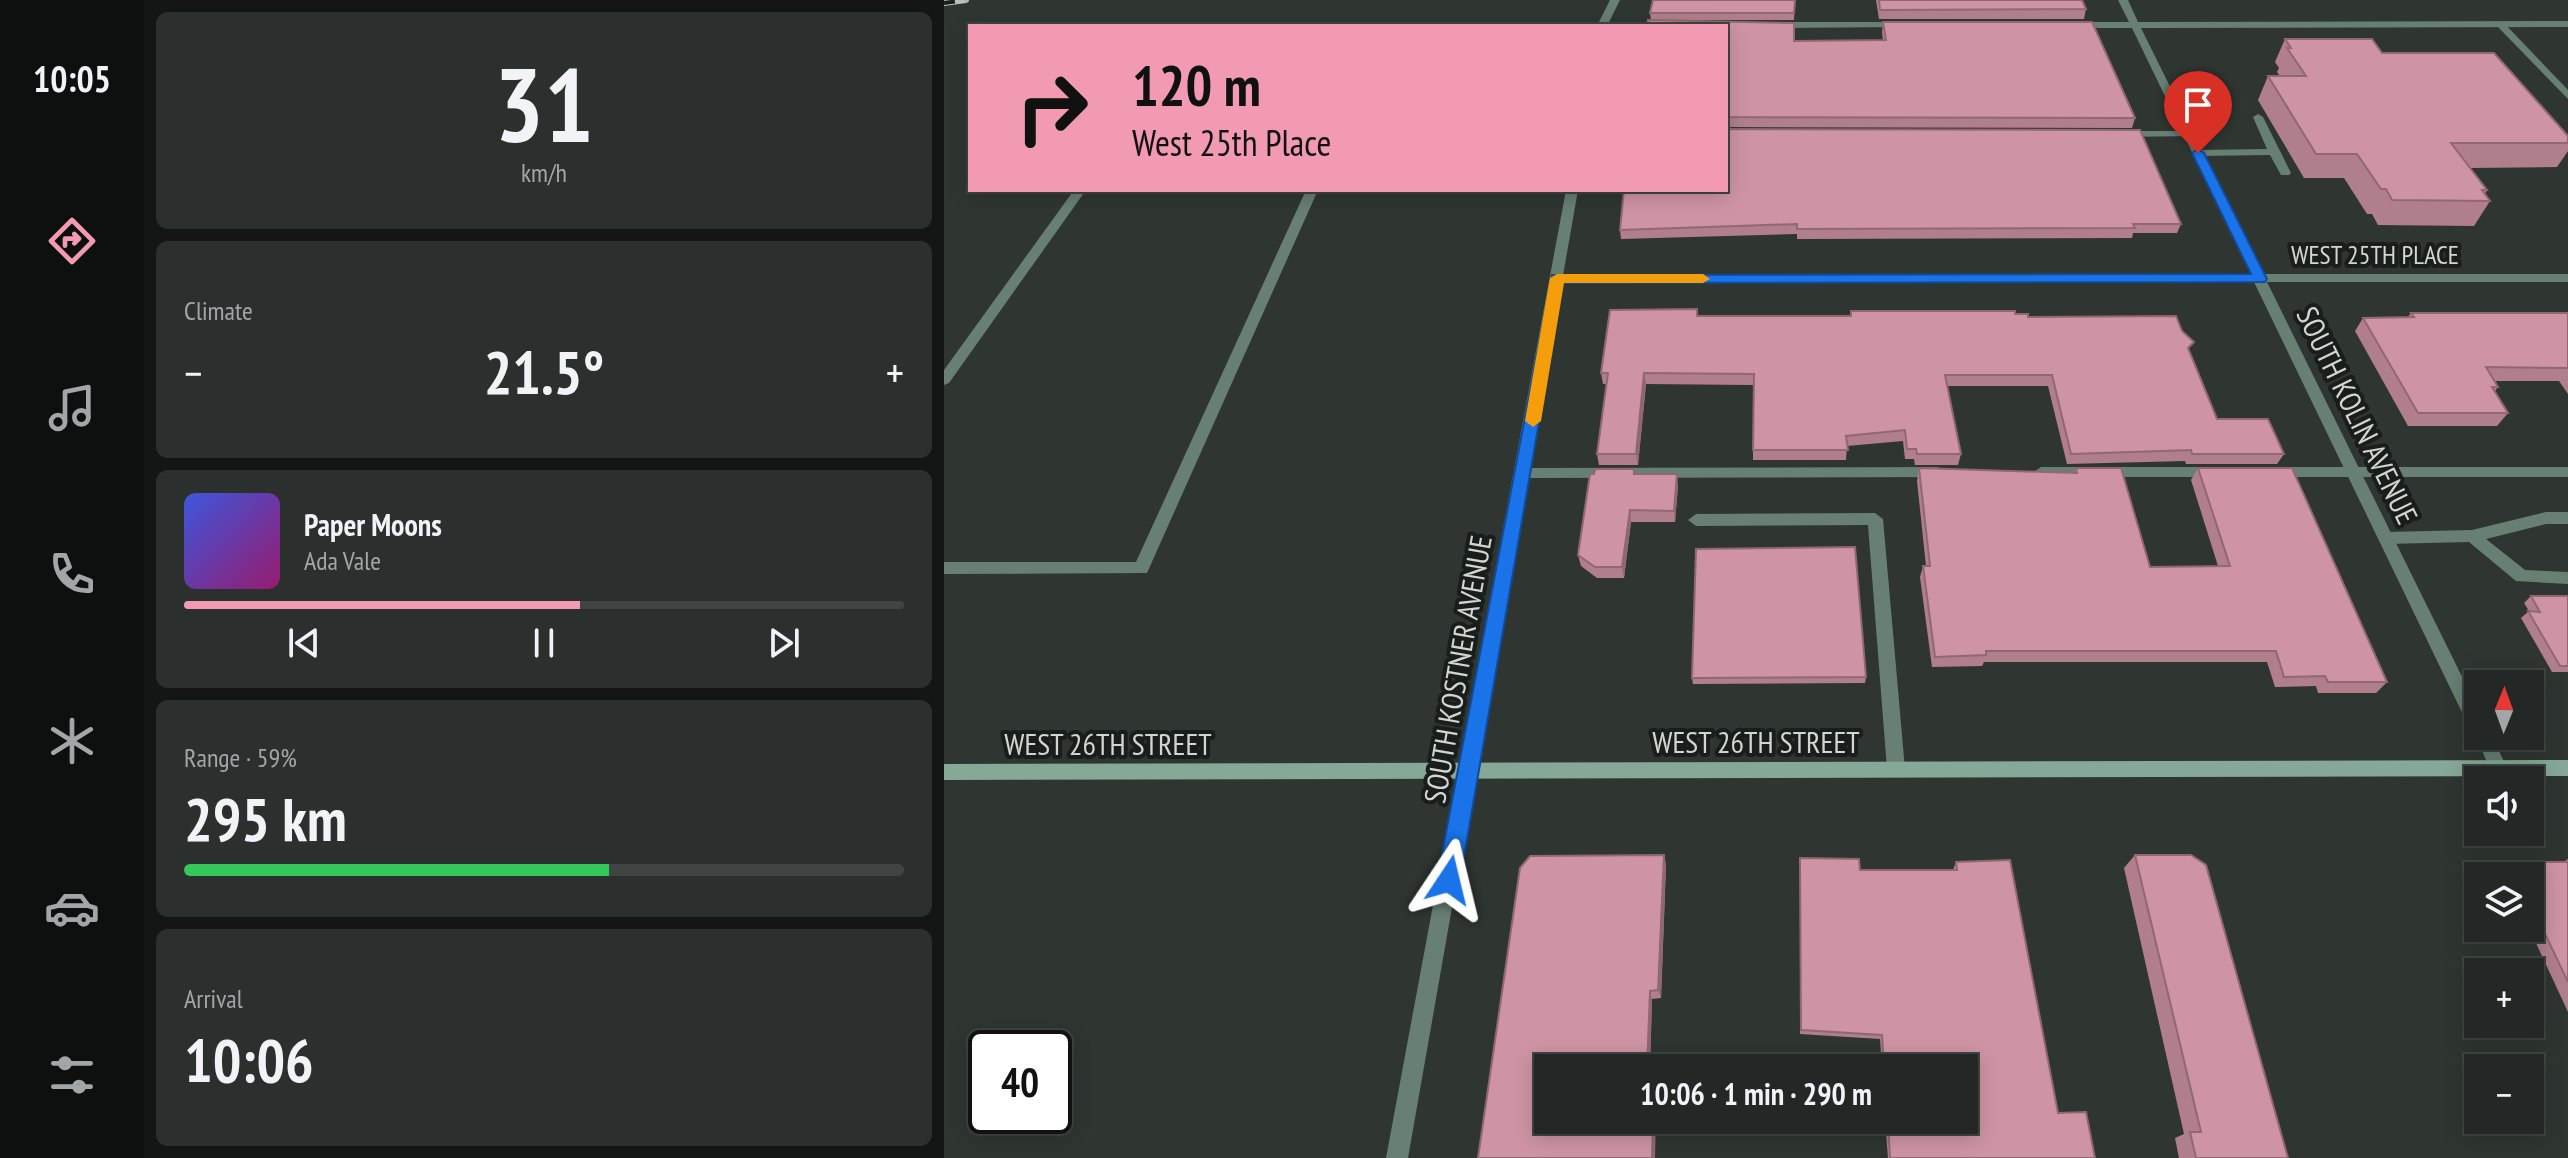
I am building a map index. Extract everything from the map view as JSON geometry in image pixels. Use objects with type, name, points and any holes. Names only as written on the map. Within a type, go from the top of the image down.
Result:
[{"type":"main road","name":"WEST 26TH STREET","points":[[944,772],[2464,768]]},
{"type":"main road","name":"WEST 26TH STREET","points":[[2544,768],[2568,768]]},
{"type":"street","points":[[1603,24],[1615,0]]},
{"type":"street","name":"SOUTH KOLIN AVENUE","points":[[2123,0],[2464,698]]},
{"type":"street","points":[[2500,24],[2568,96]]},
{"type":"street","points":[[2061,25],[2568,24]]},
{"type":"street","points":[[1767,25],[1922,25]]},
{"type":"street","points":[[2258,117],[2285,173]]},
{"type":"street","points":[[2108,134],[2188,134]]},
{"type":"street","points":[[2198,153],[2274,152]]},
{"type":"street","points":[[944,380],[1079,192]]},
{"type":"street","points":[[944,568],[1141,568],[1311,192]]},
{"type":"street","name":"SOUTH KOSTNER AVENUE","points":[[1397,1158],[1524,473],[1572,192]]},
{"type":"street","name":"WEST 25TH PLACE","points":[[1557,278],[2568,278]]},
{"type":"street","points":[[1524,473],[1959,472]]},
{"type":"street","points":[[2022,472],[2568,472]]},
{"type":"street","points":[[2386,538],[2472,536],[2546,518],[2568,518]]},
{"type":"street","points":[[1696,520],[1875,519],[1896,769]]},
{"type":"street","points":[[2472,536],[2522,576],[2568,578]]},
{"type":"building","points":[[1653,0],[1795,0],[1794,13],[1650,13]]},
{"type":"building","points":[[1879,0],[2082,0],[2086,9],[1880,10]]},
{"type":"building","points":[[1648,20],[1794,23],[1794,41],[1886,40],[1883,22],[2092,22],[2135,118],[1728,117],[1728,24],[1647,24]]},
{"type":"building","points":[[2285,39],[2372,39],[2382,53],[2494,53],[2568,136],[2568,143],[2451,143],[2487,190],[2482,190],[2490,201],[2392,200],[2357,154],[2316,154],[2268,76],[2306,76],[2287,48],[2291,48]]},
{"type":"building","points":[[1728,129],[2140,130],[2181,224],[2133,224],[2135,228],[1797,229],[1797,224],[1620,230],[1624,192],[1728,192]]},
{"type":"building","points":[[1697,309],[1697,316],[1851,316],[1851,311],[2015,311],[2015,314],[2028,314],[2028,317],[2176,316],[2182,331],[2194,342],[2188,348],[2217,419],[2268,419],[2284,454],[2192,454],[2191,450],[2071,454],[2052,375],[1945,375],[1961,454],[1917,454],[1916,449],[1907,449],[1905,430],[1846,436],[1848,450],[1753,450],[1754,374],[1644,373],[1636,454],[1597,454],[1608,373],[1601,373],[1610,310]]},
{"type":"building","points":[[2411,313],[2568,313],[2568,368],[2486,367],[2498,387],[2492,387],[2508,413],[2418,413],[2363,318],[2414,317]]},
{"type":"building","points":[[1919,468],[2077,473],[2076,468],[2121,468],[2150,567],[2230,566],[2198,468],[2292,468],[2387,682],[2328,682],[2325,676],[2284,677],[2276,651],[1986,651],[1986,655],[1935,657],[1923,566],[1930,566]]},
{"type":"building","points":[[1595,469],[1634,469],[1634,474],[1677,474],[1674,511],[1630,510],[1622,567],[1595,567],[1578,555],[1590,474],[1594,474]]},
{"type":"building","points":[[1855,547],[1866,677],[1692,678],[1696,549]]},
{"type":"building","points":[[2531,596],[2568,596],[2568,666],[2560,666],[2528,611],[2540,612]]},
{"type":"building","points":[[1664,855],[1658,990],[1650,991],[1648,1054],[1534,1054],[1534,1134],[1653,1134],[1652,1158],[1478,1158],[1520,868],[1530,856]]},
{"type":"building","points":[[2135,855],[2191,855],[2206,865],[2288,1158],[2196,1158],[2190,1132],[2201,1132]]},
{"type":"building","points":[[1800,858],[1859,859],[1860,870],[1957,870],[1956,862],[2010,860],[2058,1113],[2086,1112],[2095,1158],[1890,1158],[1889,1134],[1978,1134],[1978,1054],[1883,1054],[1882,1035],[1801,1030]]},
{"type":"building","points":[[2544,862],[2568,862],[2568,982],[2544,931]]},
{"type":"railway","points":[[944,3],[966,0]]},
{"type":"slow traffic","points":[[1533,421],[1557,278],[1703,279]]},
{"type":"route","points":[[1449,880],[1557,278],[2260,279],[2198,153]]}]
